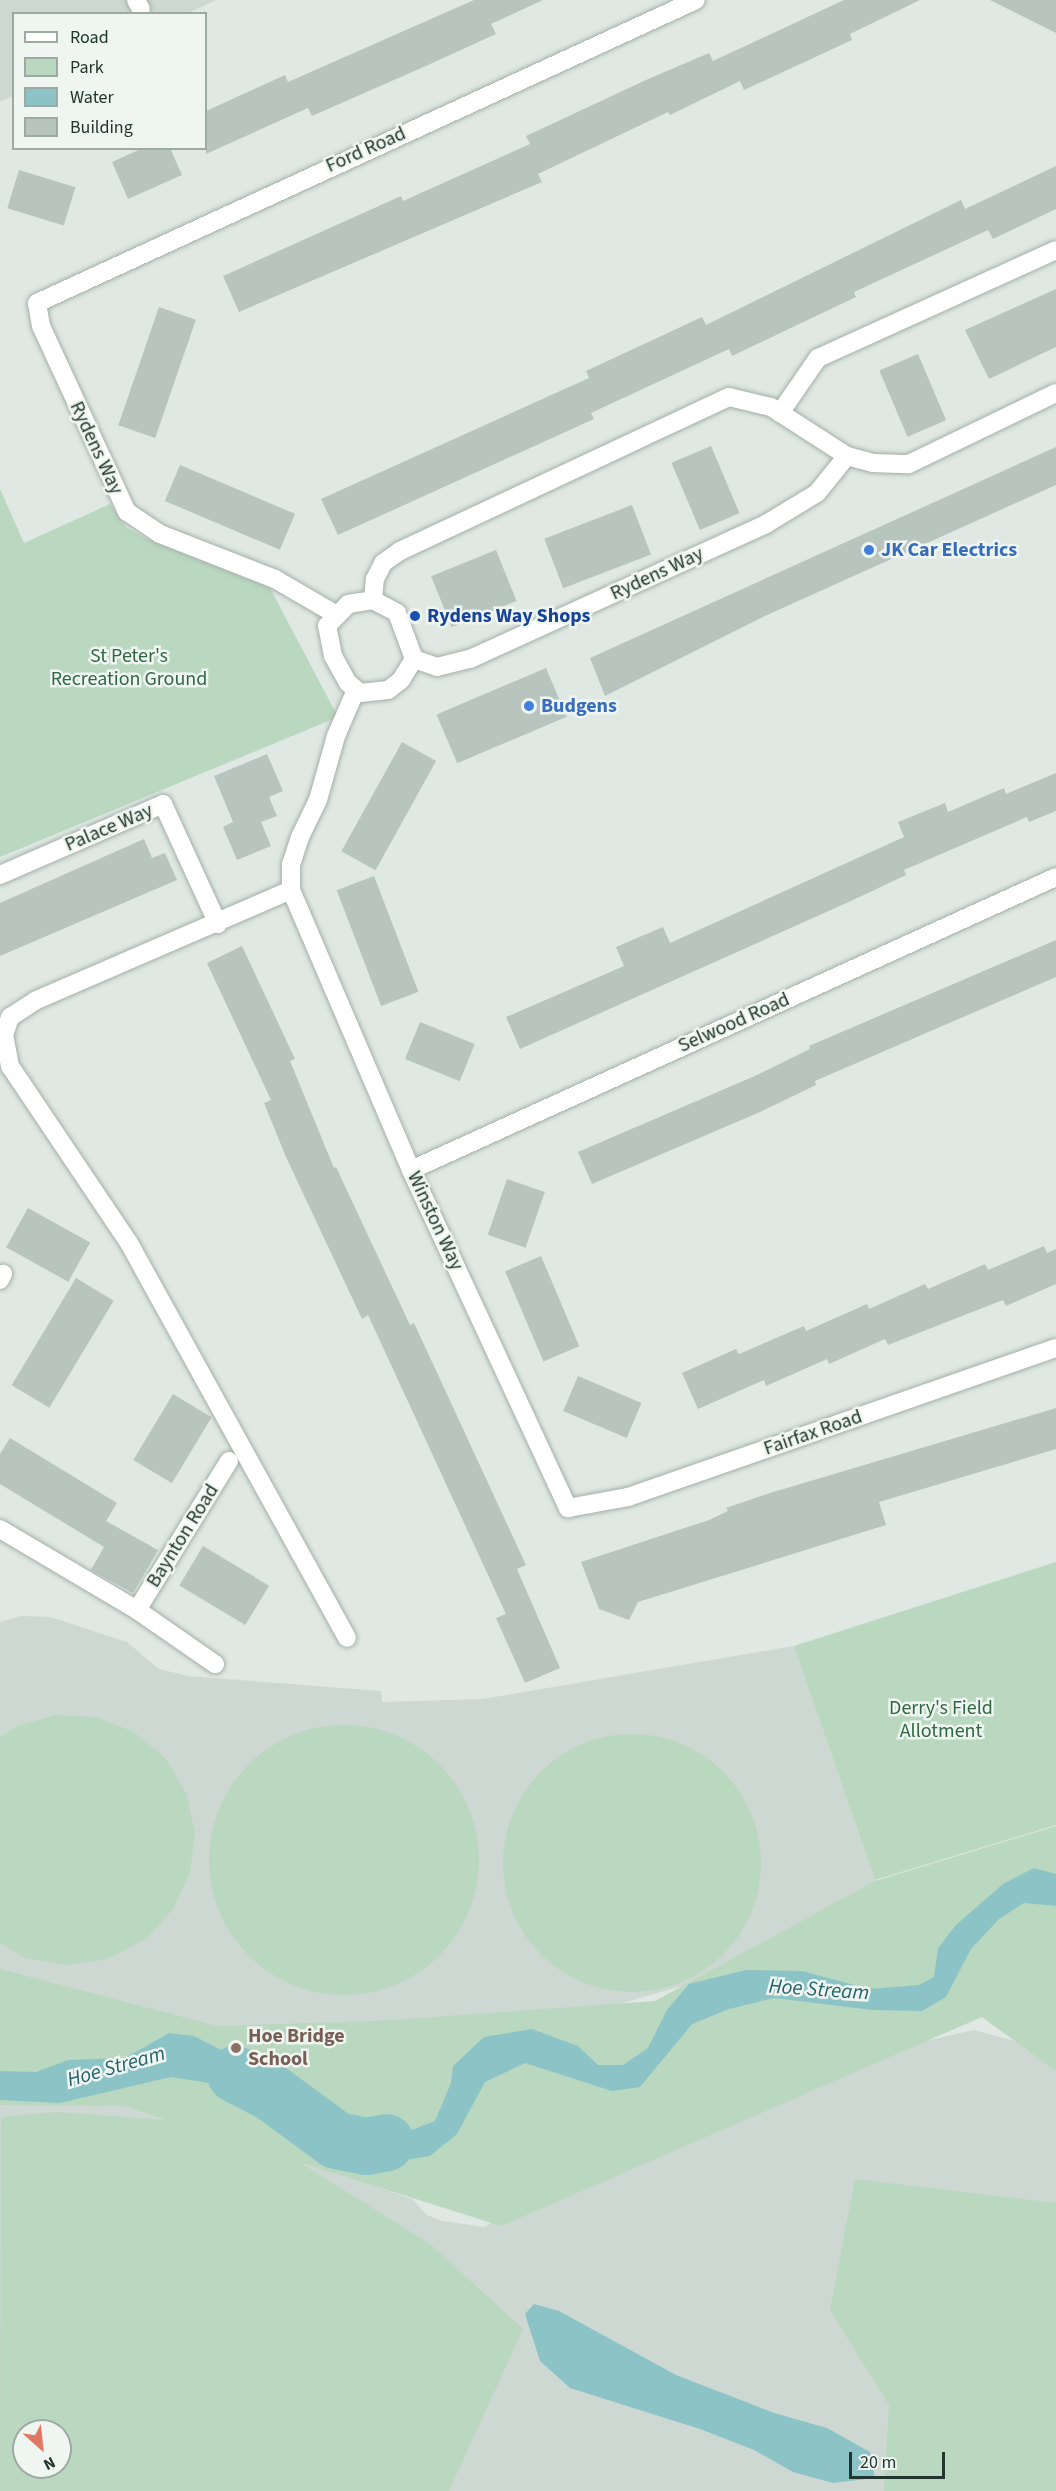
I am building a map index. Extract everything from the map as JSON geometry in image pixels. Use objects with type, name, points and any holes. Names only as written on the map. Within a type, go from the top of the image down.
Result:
[{"type":"street","name":"Ford Road","points":[[37,303],[696,0]]},
{"type":"street","points":[[780,413],[818,358],[1056,250]]},
{"type":"street","name":"Rydens Way","points":[[37,303],[40,326],[127,512],[160,534],[276,579],[335,614]]},
{"type":"street","points":[[373,600],[375,579],[383,563],[400,551],[515,494],[729,398],[771,407],[847,456],[873,463],[909,464],[1056,393]]},
{"type":"street","name":"Rydens Way","points":[[414,659],[437,667],[470,660],[766,524],[818,493],[847,456]]},
{"type":"street","points":[[373,600],[397,613],[414,659],[401,680],[388,690],[372,694],[355,692],[328,640],[327,626],[335,614],[348,604],[373,600]]},
{"type":"street","points":[[346,1638],[129,1243],[10,1066],[4,1035],[10,1017],[34,1001],[219,924],[291,890],[291,864],[318,800],[336,736],[355,692]]},
{"type":"street","name":"Palace Way","points":[[0,875],[164,804],[219,924]]},
{"type":"street","name":"Selwood Road","points":[[411,1170],[1056,877]]},
{"type":"street","name":"Winston Way","points":[[291,890],[411,1170],[568,1508]]},
{"type":"street","name":"Fairfax Road","points":[[568,1508],[628,1497],[1056,1348]]},
{"type":"street","name":"Baynton Road","points":[[137,1610],[229,1461]]},
{"type":"street","name":"Baynton Road","points":[[0,1529],[137,1610],[215,1664]]},
{"type":"shaded area","points":[[0,0],[216,0],[190,12],[12,12],[12,96],[0,102]]},
{"type":"shaded area","name":"Hoe Bridge School","points":[[21,1616],[50,1617],[127,1642],[159,1669],[188,1676],[381,1691],[382,1702],[483,1699],[794,1646],[875,1880],[911,1959],[689,1984],[532,2029],[290,2156],[412,2199],[427,2215],[442,2221],[484,2227],[786,2073],[974,2030],[1022,2043],[1056,2071],[1056,2491],[0,2491],[0,1622]]},
{"type":"green space","name":"St Peter's Recreation Ground","points":[[0,489],[24,543],[110,504],[126,527],[147,539],[270,588],[338,717],[0,857]]},
{"type":"green space","name":"Derry's Field Allotment","points":[[1056,1562],[1056,1825],[875,1880],[794,1646]]},
{"type":"green space","points":[[56,1715],[96,1717],[134,1732],[165,1758],[186,1793],[195,1832],[190,1873],[173,1909],[146,1939],[108,1959],[67,1965],[25,1958],[0,1943],[0,1737],[17,1726]]},
{"type":"green space","points":[[331,1725],[357,1725],[396,1735],[419,1747],[440,1764],[457,1785],[469,1808],[477,1834],[479,1860],[477,1886],[469,1912],[457,1935],[440,1956],[419,1973],[383,1990],[357,1995],[331,1995],[305,1990],[280,1979],[258,1965],[239,1946],[225,1924],[214,1899],[209,1873],[209,1847],[214,1821],[225,1796],[239,1774],[258,1755],[280,1741],[305,1730]]},
{"type":"green space","points":[[619,1734],[645,1734],[669,1739],[693,1749],[714,1763],[732,1781],[746,1802],[756,1826],[761,1863],[759,1888],[746,1924],[732,1945],[714,1963],[693,1977],[669,1987],[645,1992],[619,1992],[595,1987],[571,1977],[550,1963],[532,1945],[518,1924],[508,1900],[503,1876],[503,1850],[508,1826],[518,1802],[532,1781],[550,1763],[571,1749],[595,1739]]},
{"type":"green space","points":[[1056,1826],[1056,2071],[982,2017],[501,2226],[299,2162],[430,2244],[523,2329],[449,2491],[0,2491],[1,2117],[58,2112],[167,2120],[125,2106],[0,2105],[0,1969],[217,2026],[376,2021],[655,2001],[875,1881]]},
{"type":"green space","points":[[855,2179],[1056,2203],[1056,2491],[884,2491],[889,2405],[830,2310]]},
{"type":"water","points":[[1034,1868],[1056,1874],[1056,1906],[1024,1903],[999,1919],[971,1949],[946,1997],[922,2011],[872,2010],[774,1998],[729,2009],[692,2024],[640,2087],[612,2091],[525,2063],[485,2082],[457,2134],[430,2156],[380,2164],[342,2159],[303,2138],[328,2101],[368,2130],[404,2133],[435,2121],[451,2083],[453,2066],[484,2037],[532,2029],[578,2046],[598,2065],[623,2065],[648,2048],[667,2010],[689,1984],[746,1970],[802,1971],[869,1989],[919,1985],[934,1977],[938,1948],[956,1925],[1003,1884]]},
{"type":"water","points":[[169,2033],[194,2036],[313,2097],[291,2127],[278,2114],[209,2083],[171,2077],[60,2103],[0,2100],[0,2071],[36,2072],[68,2060],[125,2058]]},
{"type":"water","points":[[534,2304],[559,2311],[676,2375],[774,2413],[827,2428],[870,2452],[875,2478],[833,2483],[793,2472],[754,2450],[700,2429],[570,2388],[540,2361],[525,2314]]},
{"type":"building","points":[[474,0],[543,0],[491,24],[496,34],[312,116],[308,108],[206,154],[207,111],[285,75],[288,82]]},
{"type":"building","points":[[844,0],[920,0],[850,34],[852,40],[744,90],[740,81],[670,115],[668,112],[538,174],[542,182],[239,312],[223,276],[401,196],[403,201],[530,144],[526,136],[646,80],[709,53],[713,61]]},
{"type":"building","points":[[990,0],[1056,0],[1056,33]]},
{"type":"building","points":[[139,150],[171,150],[182,175],[128,199],[112,162]]},
{"type":"building","points":[[1056,166],[1056,209],[993,239],[988,230],[854,292],[856,297],[732,356],[729,349],[591,413],[594,419],[338,535],[321,499],[589,378],[586,371],[702,317],[706,325],[961,200],[965,209]]},
{"type":"building","points":[[19,170],[75,187],[64,226],[7,208]]},
{"type":"building","points":[[1056,289],[1056,347],[989,379],[965,330]]},
{"type":"building","points":[[159,307],[196,320],[155,438],[118,425]]},
{"type":"building","points":[[918,354],[946,420],[907,437],[879,370]]},
{"type":"building","points":[[711,446],[740,513],[700,530],[671,463]]},
{"type":"building","points":[[1056,447],[1056,485],[767,615],[605,696],[590,658]]},
{"type":"building","points":[[180,465],[295,514],[280,550],[165,501]]},
{"type":"building","points":[[632,505],[651,554],[563,588],[544,539]]},
{"type":"building","points":[[496,550],[517,601],[452,627],[431,576]]},
{"type":"building","name":"Budgens","points":[[546,668],[567,717],[457,763],[436,714]]},
{"type":"building","points":[[402,742],[436,761],[376,870],[341,851]]},
{"type":"building","points":[[267,754],[283,791],[269,797],[277,816],[261,822],[271,846],[237,860],[223,827],[233,822],[214,776]]},
{"type":"building","points":[[1056,773],[1056,811],[1029,822],[1027,817],[904,870],[906,875],[851,901],[520,1049],[506,1017],[624,966],[616,947],[663,927],[670,943],[904,837],[898,822],[945,803],[948,812],[1004,788],[1006,794]]},
{"type":"building","points":[[144,839],[152,858],[165,853],[177,880],[0,956],[0,903]]},
{"type":"building","points":[[374,876],[418,992],[381,1006],[337,890]]},
{"type":"building","points":[[1056,940],[1056,977],[815,1081],[816,1085],[760,1112],[592,1184],[578,1152],[757,1075],[810,1049],[809,1046]]},
{"type":"building","points":[[242,946],[295,1059],[290,1061],[334,1168],[336,1167],[410,1325],[414,1323],[526,1565],[517,1569],[560,1668],[525,1683],[496,1618],[506,1614],[368,1315],[362,1319],[286,1157],[264,1103],[271,1100],[207,963]]},
{"type":"building","points":[[420,1022],[475,1044],[460,1081],[405,1059]]},
{"type":"building","points":[[507,1179],[545,1192],[526,1248],[488,1235]]},
{"type":"building","points":[[28,1208],[90,1242],[68,1282],[6,1247]]},
{"type":"building","points":[[1044,1246],[1047,1253],[1056,1249],[1056,1284],[1006,1306],[1003,1300],[888,1345],[885,1339],[829,1364],[827,1359],[766,1386],[764,1380],[698,1409],[682,1373],[736,1349],[739,1354],[804,1326],[806,1331],[867,1304],[869,1309],[925,1284],[928,1289],[985,1264],[988,1270]]},
{"type":"building","points":[[541,1256],[579,1346],[543,1361],[505,1271]]},
{"type":"building","points":[[76,1278],[114,1301],[49,1408],[12,1385]]},
{"type":"building","points":[[578,1376],[642,1403],[627,1438],[563,1411]]},
{"type":"building","points":[[173,1394],[212,1417],[172,1483],[133,1460]]},
{"type":"building","points":[[1056,1408],[1056,1449],[879,1502],[886,1525],[638,1602],[629,1620],[599,1609],[581,1562],[709,1520],[728,1511],[726,1508],[770,1493]]},
{"type":"building","points":[[10,1438],[117,1503],[106,1521],[158,1550],[133,1593],[91,1570],[104,1547],[0,1484],[0,1454]]},
{"type":"building","points":[[203,1546],[269,1586],[245,1625],[179,1585]]},
{"type":"waterway","name":"Hoe Stream","points":[[235,2074],[272,2093],[336,2140],[366,2146],[386,2142]]},
{"type":"place","name":"JK Car Electrics","points":[[869,550]]},
{"type":"place","name":"Rydens Way Shops","points":[[415,616]]},
{"type":"place","name":"Budgens","points":[[529,706]]},
{"type":"place","name":"Hoe Bridge School","points":[[236,2048]]}]
